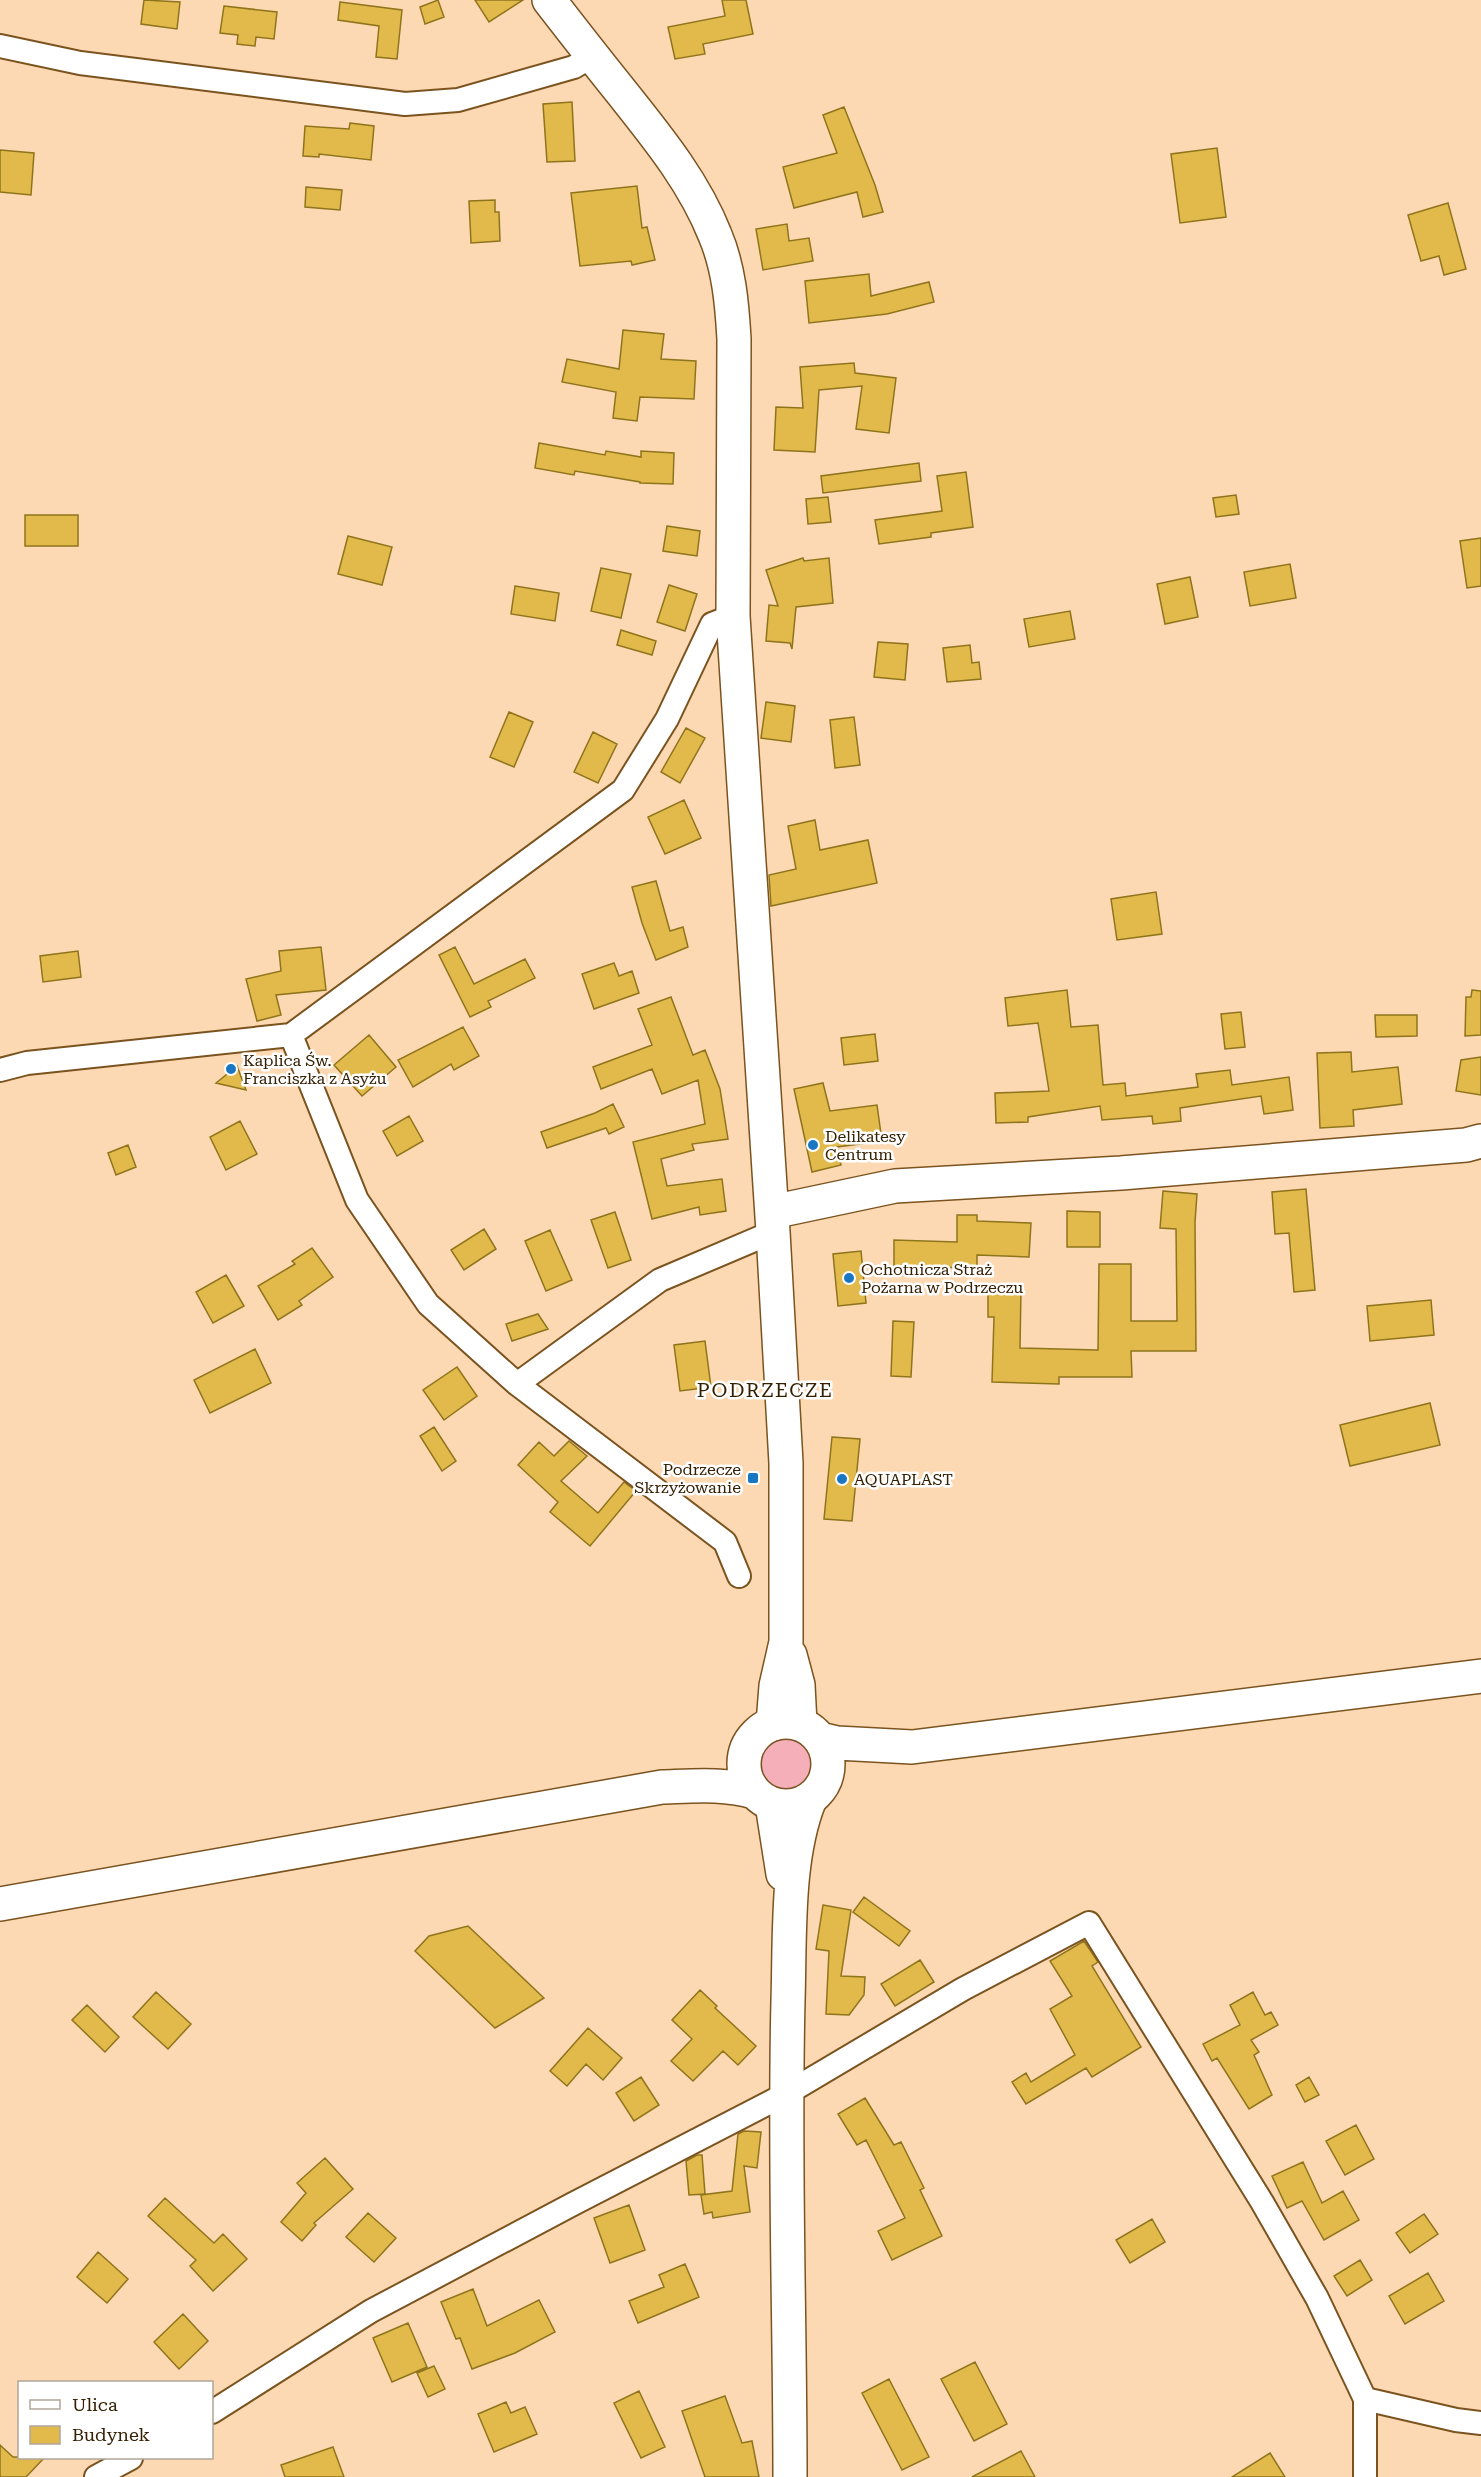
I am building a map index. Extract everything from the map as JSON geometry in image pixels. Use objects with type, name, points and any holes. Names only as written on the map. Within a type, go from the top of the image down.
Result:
[{"type":"street","points":[[549,0],[681,171],[716,237],[726,269],[734,339],[733,616],[773,1222],[786,1463],[786,1642],[798,1685],[797,1729]]},
{"type":"street","points":[[0,46],[80,63],[405,104],[458,100],[574,67],[592,56]]},
{"type":"street","points":[[0,1070],[27,1062],[291,1035],[623,790],[667,719],[712,624],[733,616]]},
{"type":"street","points":[[291,1035],[357,1200],[428,1304],[517,1384],[725,1542],[739,1576]]},
{"type":"street","points":[[517,1384],[660,1280],[773,1222],[895,1186],[1133,1172],[1466,1145],[1481,1141]]},
{"type":"street","points":[[790,1917],[763,1798],[747,1780],[744,1767],[745,1753],[756,1735],[797,1729],[837,1743],[912,1747],[1481,1676]]},
{"type":"street","points":[[790,2477],[786,2094],[790,1917],[797,1841],[828,1765],[826,1751],[797,1729]]},
{"type":"street","points":[[0,1904],[662,1787],[712,1785],[738,1787],[785,1806],[798,1804],[839,1770],[912,1747]]},
{"type":"street","points":[[662,1787],[745,1753]]},
{"type":"street","points":[[213,2411],[371,2311],[786,2094],[963,1989],[1089,1923],[1262,2202],[1317,2298],[1365,2399],[1365,2477]]},
{"type":"street","points":[[1365,2399],[1456,2420],[1481,2423]]},
{"type":"street","points":[[96,2477],[128,2459]]},
{"type":"shaded area","points":[[781,1733],[793,1733],[809,1742],[816,1752],[818,1764],[816,1776],[809,1786],[793,1795],[781,1795],[770,1790],[761,1781],[756,1770],[756,1758],[761,1747],[770,1738]]},
{"type":"building","points":[[144,0],[180,2],[177,29],[141,24]]},
{"type":"building","points":[[438,0],[444,17],[425,24],[420,7]]},
{"type":"building","points":[[475,0],[523,0],[489,22]]},
{"type":"building","points":[[722,0],[746,0],[753,34],[703,44],[705,54],[675,59],[668,27],[725,16]]},
{"type":"building","points":[[340,2],[402,10],[397,59],[376,57],[379,26],[338,20]]},
{"type":"building","points":[[224,6],[277,12],[274,39],[256,37],[255,46],[245,45],[237,44],[238,35],[220,33]]},
{"type":"building","points":[[572,102],[575,161],[547,162],[543,104]]},
{"type":"building","points":[[844,107],[875,185],[883,212],[863,217],[857,192],[794,208],[783,167],[837,153],[823,115]]},
{"type":"building","points":[[350,123],[374,126],[371,160],[319,154],[319,157],[303,156],[305,126],[349,129]]},
{"type":"building","points":[[1217,148],[1226,217],[1180,223],[1171,154]]},
{"type":"building","points":[[0,150],[34,153],[31,195],[0,192]]},
{"type":"building","points":[[637,186],[642,228],[647,227],[655,260],[632,265],[631,261],[580,266],[571,193]]},
{"type":"building","points":[[306,187],[342,190],[340,210],[305,207]]},
{"type":"building","points":[[495,200],[495,212],[499,212],[500,241],[471,243],[469,201]]},
{"type":"building","points":[[1448,203],[1466,269],[1444,275],[1439,256],[1421,261],[1408,215]]},
{"type":"building","points":[[787,224],[789,241],[809,238],[813,261],[763,270],[756,229]]},
{"type":"building","points":[[869,274],[871,296],[929,282],[934,302],[887,314],[809,323],[805,281]]},
{"type":"building","points":[[623,330],[664,334],[661,359],[696,361],[694,399],[640,397],[637,421],[613,418],[616,392],[562,382],[567,359],[619,369]]},
{"type":"building","points":[[854,363],[855,373],[896,378],[889,433],[856,429],[862,386],[819,390],[815,452],[774,450],[776,407],[803,408],[800,367]]},
{"type":"building","points":[[539,443],[605,455],[606,451],[641,457],[641,451],[674,453],[673,484],[640,483],[575,471],[574,475],[535,468]]},
{"type":"building","points":[[919,463],[921,481],[823,493],[821,476]]},
{"type":"building","points":[[966,472],[973,527],[931,533],[931,537],[879,544],[875,520],[942,511],[937,476]]},
{"type":"building","points":[[1236,495],[1239,514],[1216,517],[1213,498]]},
{"type":"building","points":[[828,497],[831,522],[808,524],[806,499]]},
{"type":"building","points":[[25,515],[78,515],[78,546],[25,546]]},
{"type":"building","points":[[667,526],[700,531],[697,556],[663,551]]},
{"type":"building","points":[[348,536],[392,547],[382,585],[338,574]]},
{"type":"building","points":[[1481,538],[1481,586],[1467,588],[1460,541]]},
{"type":"building","points":[[803,558],[804,561],[829,558],[833,603],[796,607],[792,649],[790,643],[766,641],[769,605],[778,606],[766,570]]},
{"type":"building","points":[[1290,564],[1296,598],[1250,606],[1244,572]]},
{"type":"building","points":[[601,568],[631,574],[621,618],[591,611]]},
{"type":"building","points":[[1190,577],[1198,617],[1165,624],[1157,584]]},
{"type":"building","points":[[669,585],[697,594],[685,631],[657,622]]},
{"type":"building","points":[[515,586],[559,593],[555,621],[511,614]]},
{"type":"building","points":[[1070,611],[1075,639],[1029,647],[1024,619]]},
{"type":"building","points":[[621,630],[656,641],[652,655],[617,645]]},
{"type":"building","points":[[878,642],[908,644],[905,680],[874,677]]},
{"type":"building","points":[[970,645],[972,663],[979,662],[981,679],[947,682],[943,648]]},
{"type":"building","points":[[766,702],[795,706],[791,742],[761,738]]},
{"type":"building","points":[[509,712],[533,722],[514,767],[490,757]]},
{"type":"building","points":[[854,717],[860,765],[835,768],[830,720]]},
{"type":"building","points":[[686,728],[705,738],[680,783],[661,772]]},
{"type":"building","points":[[593,732],[617,744],[598,783],[574,772]]},
{"type":"building","points":[[684,800],[701,838],[665,854],[648,817]]},
{"type":"building","points":[[815,820],[820,850],[868,840],[877,883],[771,906],[769,875],[796,869],[788,826]]},
{"type":"building","points":[[656,881],[670,931],[683,927],[688,947],[656,960],[632,887]]},
{"type":"building","points":[[1156,892],[1162,934],[1117,940],[1111,899]]},
{"type":"building","points":[[321,947],[326,990],[276,995],[281,1015],[257,1021],[246,979],[281,971],[279,951]]},
{"type":"building","points":[[455,947],[474,984],[525,959],[535,978],[488,1001],[491,1007],[470,1017],[439,955]]},
{"type":"building","points":[[78,951],[81,977],[43,982],[40,956]]},
{"type":"building","points":[[614,963],[619,976],[632,971],[639,993],[594,1009],[582,974]]},
{"type":"building","points":[[1067,990],[1071,1027],[1098,1025],[1103,1085],[1125,1083],[1126,1096],[1198,1087],[1196,1074],[1230,1070],[1232,1085],[1289,1077],[1293,1110],[1264,1114],[1261,1096],[1180,1108],[1181,1121],[1153,1124],[1152,1116],[1102,1120],[1100,1106],[1028,1117],[1028,1122],[996,1123],[995,1093],[1049,1091],[1038,1023],[1008,1026],[1005,998]]},
{"type":"building","points":[[1472,990],[1481,991],[1481,1035],[1465,1036],[1466,997],[1471,997]]},
{"type":"building","points":[[671,997],[693,1055],[705,1050],[720,1089],[728,1139],[692,1144],[694,1150],[661,1159],[667,1186],[722,1179],[726,1211],[700,1215],[699,1207],[652,1219],[633,1142],[705,1124],[698,1080],[662,1094],[652,1069],[601,1089],[593,1067],[652,1045],[638,1009]]},
{"type":"building","points":[[1241,1012],[1245,1047],[1225,1049],[1221,1014]]},
{"type":"building","points":[[1375,1015],[1417,1015],[1417,1036],[1376,1037]]},
{"type":"building","points":[[463,1027],[479,1056],[454,1070],[451,1064],[413,1087],[398,1060]]},
{"type":"building","points":[[875,1034],[878,1061],[844,1065],[841,1038]]},
{"type":"building","points":[[369,1035],[396,1067],[362,1096],[334,1065]]},
{"type":"building","points":[[1351,1052],[1352,1072],[1398,1067],[1402,1104],[1353,1110],[1354,1126],[1320,1128],[1317,1053]]},
{"type":"building","points":[[1481,1057],[1481,1095],[1456,1091],[1461,1060]]},
{"type":"building","name":"Kaplica Św. Franciszka z Asyżu","points":[[237,1066],[246,1090],[216,1083]]},
{"type":"building","points":[[823,1083],[830,1111],[877,1105],[882,1141],[837,1147],[841,1165],[812,1172],[794,1089]]},
{"type":"building","points":[[613,1104],[624,1127],[609,1134],[606,1128],[547,1148],[541,1132],[595,1113]]},
{"type":"building","points":[[409,1116],[423,1141],[397,1156],[383,1131]]},
{"type":"building","points":[[240,1121],[257,1154],[226,1170],[210,1137]]},
{"type":"building","points":[[128,1145],[136,1167],[116,1175],[108,1153]]},
{"type":"building","points":[[1306,1189],[1315,1290],[1294,1292],[1289,1233],[1275,1234],[1272,1192]]},
{"type":"building","points":[[1163,1191],[1197,1194],[1195,1222],[1196,1351],[1131,1351],[1132,1377],[1059,1377],[1059,1384],[992,1382],[994,1317],[988,1317],[988,1288],[1021,1289],[1020,1348],[1098,1350],[1099,1264],[1131,1264],[1131,1321],[1177,1321],[1176,1229],[1160,1228]]},
{"type":"building","points":[[1067,1211],[1100,1212],[1100,1247],[1067,1247]]},
{"type":"building","points":[[615,1212],[631,1260],[608,1268],[591,1220]]},
{"type":"building","points":[[957,1215],[977,1215],[977,1221],[1031,1223],[1029,1257],[977,1255],[977,1267],[928,1268],[928,1276],[894,1275],[894,1240],[957,1242]]},
{"type":"building","points":[[484,1229],[496,1249],[464,1270],[451,1250]]},
{"type":"building","points":[[550,1230],[572,1280],[546,1291],[525,1241]]},
{"type":"building","points":[[312,1248],[333,1277],[299,1301],[302,1305],[278,1320],[258,1286],[295,1264],[292,1261]]},
{"type":"building","name":"Ochotnicza Straż Pożarna w Podrzeczu","points":[[861,1251],[866,1303],[838,1306],[833,1254]]},
{"type":"building","points":[[226,1275],[244,1306],[213,1323],[196,1292]]},
{"type":"building","points":[[1431,1300],[1434,1335],[1370,1341],[1367,1306]]},
{"type":"building","points":[[538,1314],[548,1329],[512,1341],[506,1324]]},
{"type":"building","points":[[893,1321],[914,1322],[911,1377],[891,1376]]},
{"type":"building","points":[[705,1341],[711,1387],[680,1391],[674,1345]]},
{"type":"building","points":[[255,1349],[271,1383],[210,1413],[194,1380]]},
{"type":"building","points":[[457,1367],[477,1396],[444,1420],[423,1390]]},
{"type":"building","points":[[1430,1403],[1440,1445],[1350,1466],[1340,1425]]},
{"type":"building","points":[[434,1427],[456,1461],[442,1471],[420,1436]]},
{"type":"building","name":"AQUAPLAST","points":[[832,1437],[860,1439],[852,1521],[824,1519]]},
{"type":"building","points":[[569,1441],[587,1456],[561,1481],[598,1513],[624,1482],[636,1491],[590,1546],[550,1512],[558,1502],[518,1465],[539,1442],[554,1456]]},
{"type":"building","points":[[864,1897],[910,1931],[899,1946],[853,1912]]},
{"type":"building","points":[[823,1905],[851,1910],[841,1976],[865,1977],[864,1995],[849,2015],[826,2014],[829,1951],[816,1949]]},
{"type":"building","points":[[468,1926],[544,1998],[495,2028],[415,1951],[429,1936]]},
{"type":"building","points":[[1084,1941],[1098,1962],[1092,1966],[1141,2047],[1092,2077],[1086,2068],[1026,2104],[1012,2082],[1026,2073],[1031,2082],[1075,2055],[1050,2009],[1072,1996],[1050,1961]]},
{"type":"building","points":[[920,1960],[934,1982],[895,2006],[881,1984]]},
{"type":"building","points":[[700,1990],[717,2006],[715,2008],[756,2046],[738,2065],[723,2051],[693,2081],[671,2061],[692,2039],[672,2020]]},
{"type":"building","points":[[156,1992],[191,2024],[168,2049],[133,2017]]},
{"type":"building","points":[[1253,1992],[1265,2015],[1271,2012],[1278,2025],[1251,2040],[1259,2052],[1254,2055],[1272,2095],[1249,2109],[1217,2058],[1212,2061],[1203,2044],[1240,2025],[1230,2005]]},
{"type":"building","points":[[87,2005],[119,2037],[105,2052],[72,2020]]},
{"type":"building","points":[[588,2028],[622,2058],[603,2080],[586,2064],[567,2086],[550,2071]]},
{"type":"building","points":[[641,2077],[659,2105],[634,2121],[616,2093]]},
{"type":"building","points":[[1309,2077],[1319,2095],[1305,2102],[1296,2085]]},
{"type":"building","points":[[865,2098],[894,2145],[901,2142],[924,2188],[920,2190],[942,2236],[892,2260],[878,2231],[905,2218],[866,2140],[857,2145],[838,2114]]},
{"type":"building","points":[[1356,2125],[1374,2159],[1345,2175],[1326,2141]]},
{"type":"building","points":[[744,2131],[761,2132],[757,2168],[744,2166],[750,2212],[713,2218],[712,2212],[704,2214],[701,2195],[732,2191],[738,2134]]},
{"type":"building","points":[[702,2155],[705,2194],[689,2195],[686,2161]]},
{"type":"building","points":[[325,2158],[353,2189],[314,2223],[316,2225],[302,2241],[281,2222],[306,2193],[297,2183]]},
{"type":"building","points":[[1303,2162],[1322,2203],[1343,2191],[1359,2220],[1324,2240],[1302,2201],[1287,2208],[1272,2176]]},
{"type":"building","points":[[165,2198],[214,2243],[223,2234],[247,2259],[213,2291],[190,2266],[196,2260],[148,2216]]},
{"type":"building","points":[[629,2205],[645,2250],[610,2263],[594,2218]]},
{"type":"building","points":[[368,2213],[396,2238],[374,2262],[346,2237]]},
{"type":"building","points":[[1424,2214],[1438,2234],[1410,2253],[1396,2233]]},
{"type":"building","points":[[1152,2219],[1165,2242],[1130,2263],[1116,2240]]},
{"type":"building","points":[[98,2252],[128,2279],[107,2303],[77,2277]]},
{"type":"building","points":[[1360,2260],[1372,2280],[1347,2296],[1334,2276]]},
{"type":"building","points":[[685,2264],[699,2297],[638,2323],[629,2301],[664,2287],[659,2275]]},
{"type":"building","points":[[1428,2273],[1444,2301],[1405,2324],[1389,2296]]},
{"type":"building","points":[[473,2289],[487,2326],[539,2300],[555,2332],[515,2353],[472,2369],[460,2338],[456,2339],[441,2302]]},
{"type":"building","points":[[183,2314],[208,2341],[179,2369],[154,2342]]},
{"type":"building","points":[[408,2323],[427,2367],[392,2382],[373,2338]]},
{"type":"building","points":[[975,2362],[1007,2424],[974,2441],[941,2379]]},
{"type":"building","points":[[434,2366],[445,2389],[428,2397],[417,2373]]},
{"type":"building","points":[[889,2379],[929,2457],[902,2470],[862,2393]]},
{"type":"building","points":[[639,2391],[665,2447],[641,2458],[614,2403]]},
{"type":"building","points":[[725,2396],[742,2443],[752,2441],[759,2477],[705,2477],[682,2411]]},
{"type":"building","points":[[506,2402],[511,2413],[525,2407],[537,2434],[494,2452],[478,2414]]},
{"type":"building","points":[[0,2445],[18,2459],[43,2459],[26,2477],[0,2477]]},
{"type":"building","points":[[333,2447],[344,2477],[285,2477],[281,2465]]},
{"type":"building","points":[[1021,2451],[1035,2477],[972,2477]]},
{"type":"building","points":[[1270,2453],[1285,2477],[1232,2477]]},
{"type":"place","name":"Kaplica Św. Franciszka z Asyżu","points":[[231,1069]]},
{"type":"place","name":"Delikatesy Centrum","points":[[813,1145]]},
{"type":"place","name":"Ochotnicza Straż Pożarna w Podrzeczu","points":[[849,1278]]},
{"type":"place","name":"Podrzecze Skrzyżowanie","points":[[753,1478]]},
{"type":"place","name":"AQUAPLAST","points":[[842,1479]]},
{"type":"district","name":"PODRZECZE","points":[[765,1390]]}]
